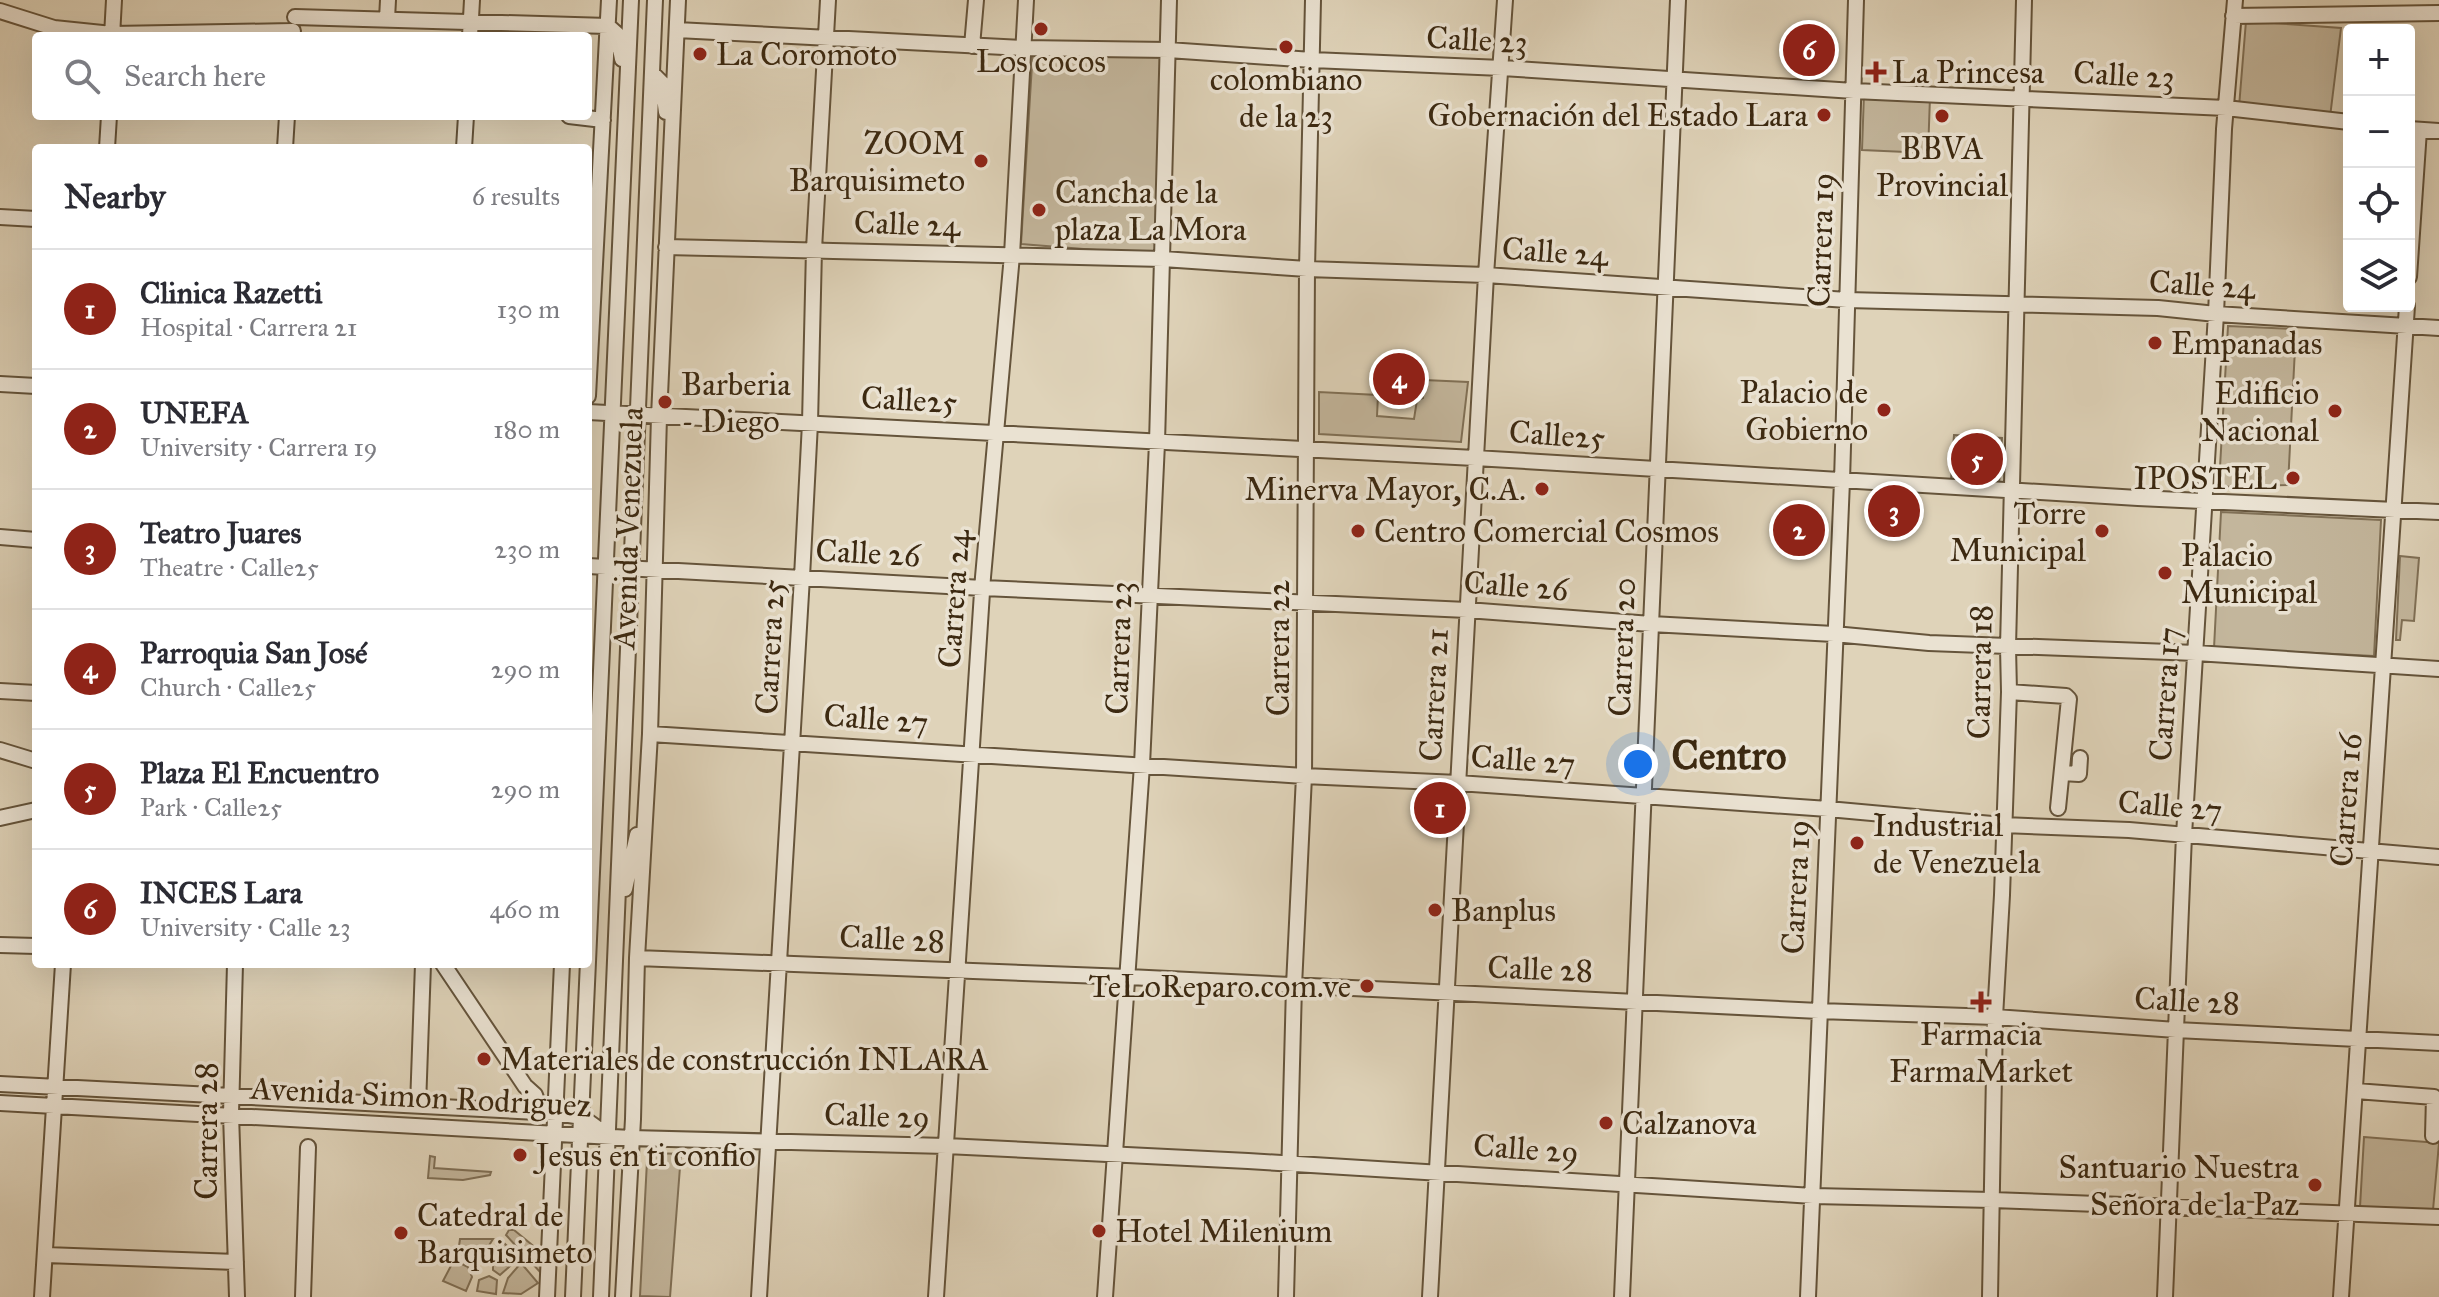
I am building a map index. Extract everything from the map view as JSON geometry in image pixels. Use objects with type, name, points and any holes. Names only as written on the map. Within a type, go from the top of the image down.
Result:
[{"type":"street","points":[[112,32],[114,0]]},
{"type":"street","points":[[293,28],[296,0]]},
{"type":"street","points":[[387,19],[388,0]]},
{"type":"street","points":[[471,28],[472,0]]},
{"type":"street","name":"Avenida Venezuela","points":[[592,237],[603,120],[609,0]]},
{"type":"street","name":"Avenida Venezuela","points":[[592,884],[631,0]]},
{"type":"street","name":"Avenida Venezuela","points":[[601,1297],[655,0]]},
{"type":"street","name":"Avenida Venezuela","points":[[623,1297],[649,758],[654,569],[665,417],[666,247],[678,0]]},
{"type":"street","name":"Carrera 25","points":[[759,1297],[802,577],[814,249],[828,0]]},
{"type":"street","points":[[972,46],[976,0]]},
{"type":"street","name":"Carrera 24","points":[[936,1297],[994,433],[1012,255],[1026,0]]},
{"type":"street","name":"Carrera 23","points":[[1105,1297],[1142,765],[1157,443],[1169,0]]},
{"type":"street","name":"Carrera 22","points":[[1286,1297],[1294,986],[1304,776],[1307,269],[1313,0]]},
{"type":"street","name":"Carrera 21","points":[[1430,1297],[1475,458],[1505,0]]},
{"type":"street","name":"Carrera 20","points":[[1622,1297],[1678,0]]},
{"type":"street","name":"Carrera 19","points":[[1808,1297],[1842,481],[1856,0]]},
{"type":"street","name":"Carrera 18","points":[[1990,1297],[1995,1017],[2009,692],[2024,0]]},
{"type":"street","name":"Carrera 17","points":[[2165,1297],[2184,835],[2235,0]]},
{"type":"street","points":[[0,11],[54,28],[87,32]]},
{"type":"street","points":[[2233,16],[2439,13]]},
{"type":"street","points":[[190,32],[293,28],[387,19],[471,28],[608,26],[617,34],[622,58],[623,171]]},
{"type":"street","name":"Calle 23","points":[[677,30],[972,46],[1168,50],[1502,68],[1854,91],[2226,108],[2343,121]]},
{"type":"street","points":[[652,73],[662,83],[666,102],[671,184]]},
{"type":"street","points":[[592,119],[603,120]]},
{"type":"street","points":[[107,144],[109,120]]},
{"type":"street","points":[[285,144],[287,120]]},
{"type":"street","points":[[464,144],[466,120]]},
{"type":"street","points":[[2415,129],[2439,131]]},
{"type":"street","points":[[2410,240],[2413,168]]},
{"type":"street","points":[[0,217],[32,219]]},
{"type":"street","name":"Calle 24","points":[[666,247],[1163,259],[1307,269],[1486,275],[1847,300],[2158,308],[2439,328]]},
{"type":"street","name":"Carrera 16","points":[[2341,1297],[2407,312]]},
{"type":"street","points":[[0,384],[32,386]]},
{"type":"street","name":"Calle25","points":[[592,412],[2439,512]]},
{"type":"street","points":[[0,537],[32,540]]},
{"type":"street","name":"Calle 26","points":[[592,566],[1467,610],[2008,647],[2196,653],[2439,669]]},
{"type":"street","points":[[0,691],[32,693]]},
{"type":"street","points":[[2009,692],[2066,696],[2069,699],[2058,808]]},
{"type":"street","points":[[592,771],[599,721]]},
{"type":"street","name":"Calle 27","points":[[650,734],[1458,783],[1828,809],[2003,825],[2129,830],[2439,857]]},
{"type":"street","points":[[0,750],[32,760]]},
{"type":"street","points":[[618,908],[637,838],[641,770],[649,758]]},
{"type":"street","points":[[2062,773],[2078,780],[2080,758]]},
{"type":"street","points":[[0,818],[32,811]]},
{"type":"street","points":[[0,945],[32,946]]},
{"type":"street","name":"Calle 28","points":[[637,958],[1995,1017],[2439,1043]]},
{"type":"street","points":[[42,1297],[63,968]]},
{"type":"street","name":"Carrera 28","points":[[235,968],[231,1114],[237,1297]]},
{"type":"street","points":[[418,1106],[423,968]]},
{"type":"street","points":[[446,968],[525,1086],[548,1113],[555,1132],[547,1297]]},
{"type":"street","points":[[548,1113],[556,1091],[562,968]]},
{"type":"street","name":"Avenida Venezuela","points":[[573,1297],[588,968]]},
{"type":"street","name":"Avenida Simon Rodriguez","points":[[0,1084],[548,1113],[582,1117],[608,1136]]},
{"type":"street","points":[[535,1095],[556,1091]]},
{"type":"street","points":[[2356,1091],[2434,1097],[2433,1136]]},
{"type":"street","name":"Avenida Simon Rodriguez","points":[[0,1103],[608,1136]]},
{"type":"street","name":"Calle 29","points":[[608,1136],[946,1146],[1435,1171],[1813,1196],[2439,1217]]},
{"type":"street","points":[[303,1297],[308,1147]]},
{"type":"street","points":[[46,1255],[236,1262]]},
{"type":"shaded area","points":[[2246,21],[2341,28],[2330,117],[2239,107]]},
{"type":"shaded area","points":[[1033,48],[1167,53],[1159,255],[1021,244]]},
{"type":"shaded area","points":[[1864,93],[1930,97],[1928,153],[1862,150]]},
{"type":"shaded area","points":[[2228,326],[2296,329],[2288,485],[2245,488],[2219,485]]},
{"type":"shaded area","points":[[1424,380],[1468,382],[1461,442],[1319,434],[1319,392],[1378,395],[1377,416],[1414,419],[1417,400],[1423,398]]},
{"type":"shaded area","points":[[1954,435],[2002,438],[1999,485],[1951,481]]},
{"type":"shaded area","points":[[2221,512],[2381,520],[2374,656],[2214,648]]},
{"type":"shaded area","points":[[2400,556],[2419,558],[2414,621],[2402,620],[2400,640],[2396,640]]},
{"type":"shaded area","points":[[2364,1137],[2439,1143],[2433,1210],[2360,1207]]},
{"type":"shaded area","points":[[654,1153],[681,1154],[670,1297],[640,1296],[647,1161]]},
{"type":"shaded area","points":[[430,1156],[435,1157],[434,1168],[491,1172],[490,1175],[463,1180],[428,1178]]},
{"type":"shaded area","points":[[509,1230],[514,1230],[543,1254],[541,1273],[506,1235]]},
{"type":"shaded area","points":[[460,1239],[493,1239],[483,1255],[470,1258],[458,1253]]},
{"type":"shaded area","points":[[502,1241],[519,1258],[500,1275],[493,1270],[489,1258]]},
{"type":"shaded area","points":[[454,1260],[468,1267],[472,1277],[466,1291],[443,1281]]},
{"type":"shaded area","points":[[521,1263],[538,1283],[521,1294],[503,1293],[508,1278]]},
{"type":"shaded area","points":[[489,1276],[497,1280],[496,1294],[477,1291],[479,1280]]},
{"type":"place","name":"Los cocos","points":[[1041,29]]},
{"type":"place","name":"colombiano de la 23","points":[[1286,47]]},
{"type":"place","name":"INCES Lara","points":[[1809,50]]},
{"type":"place","name":"La Coromoto","points":[[700,54]]},
{"type":"place","name":"La Princesa","points":[[1876,72]]},
{"type":"place","name":"Gobernación del Estado Lara","points":[[1824,115]]},
{"type":"place","name":"BBVA Provincial","points":[[1942,116]]},
{"type":"place","name":"ZOOM Barquisimeto","points":[[981,161]]},
{"type":"place","name":"Cancha de la plaza La Mora","points":[[1039,210]]},
{"type":"place","name":"Empanadas","points":[[2155,343]]},
{"type":"place","name":"Parroquia San José","points":[[1399,379]]},
{"type":"place","name":"Barberia - Diego","points":[[665,402]]},
{"type":"place","name":"Palacio de Gobierno","points":[[1884,410]]},
{"type":"place","name":"Edificio Nacional","points":[[2335,411]]},
{"type":"place","name":"Plaza El Encuentro","points":[[1977,459]]},
{"type":"place","name":"IPOSTEL","points":[[2293,478]]},
{"type":"place","name":"Minerva Mayor, C.A.","points":[[1542,489]]},
{"type":"place","name":"Teatro Juares","points":[[1894,511]]},
{"type":"place","name":"UNEFA","points":[[1799,530]]},
{"type":"place","name":"Centro Comercial Cosmos","points":[[1358,531]]},
{"type":"place","name":"Torre Municipal","points":[[2102,531]]},
{"type":"place","name":"Palacio Municipal","points":[[2165,573]]},
{"type":"place","name":"Clinica Razetti","points":[[1440,808]]},
{"type":"place","name":"Industrial de Venezuela","points":[[1857,843]]},
{"type":"place","name":"Banplus","points":[[1435,910]]},
{"type":"place","name":"TeLoReparo.com.ve","points":[[1367,986]]},
{"type":"place","name":"Farmacia FarmaMarket","points":[[1981,1002]]},
{"type":"place","name":"Materiales de construcción INLARA","points":[[484,1059]]},
{"type":"place","name":"Calzanova","points":[[1606,1123]]},
{"type":"place","name":"Jesus en ti confio","points":[[520,1155]]},
{"type":"place","name":"Santuario Nuestra Señora de la Paz","points":[[2315,1185]]},
{"type":"place","name":"Hotel Milenium","points":[[1099,1231]]},
{"type":"place","name":"Catedral de Barquisimeto","points":[[401,1233]]},
{"type":"district","name":"Centro","points":[[1729,755]]}]
